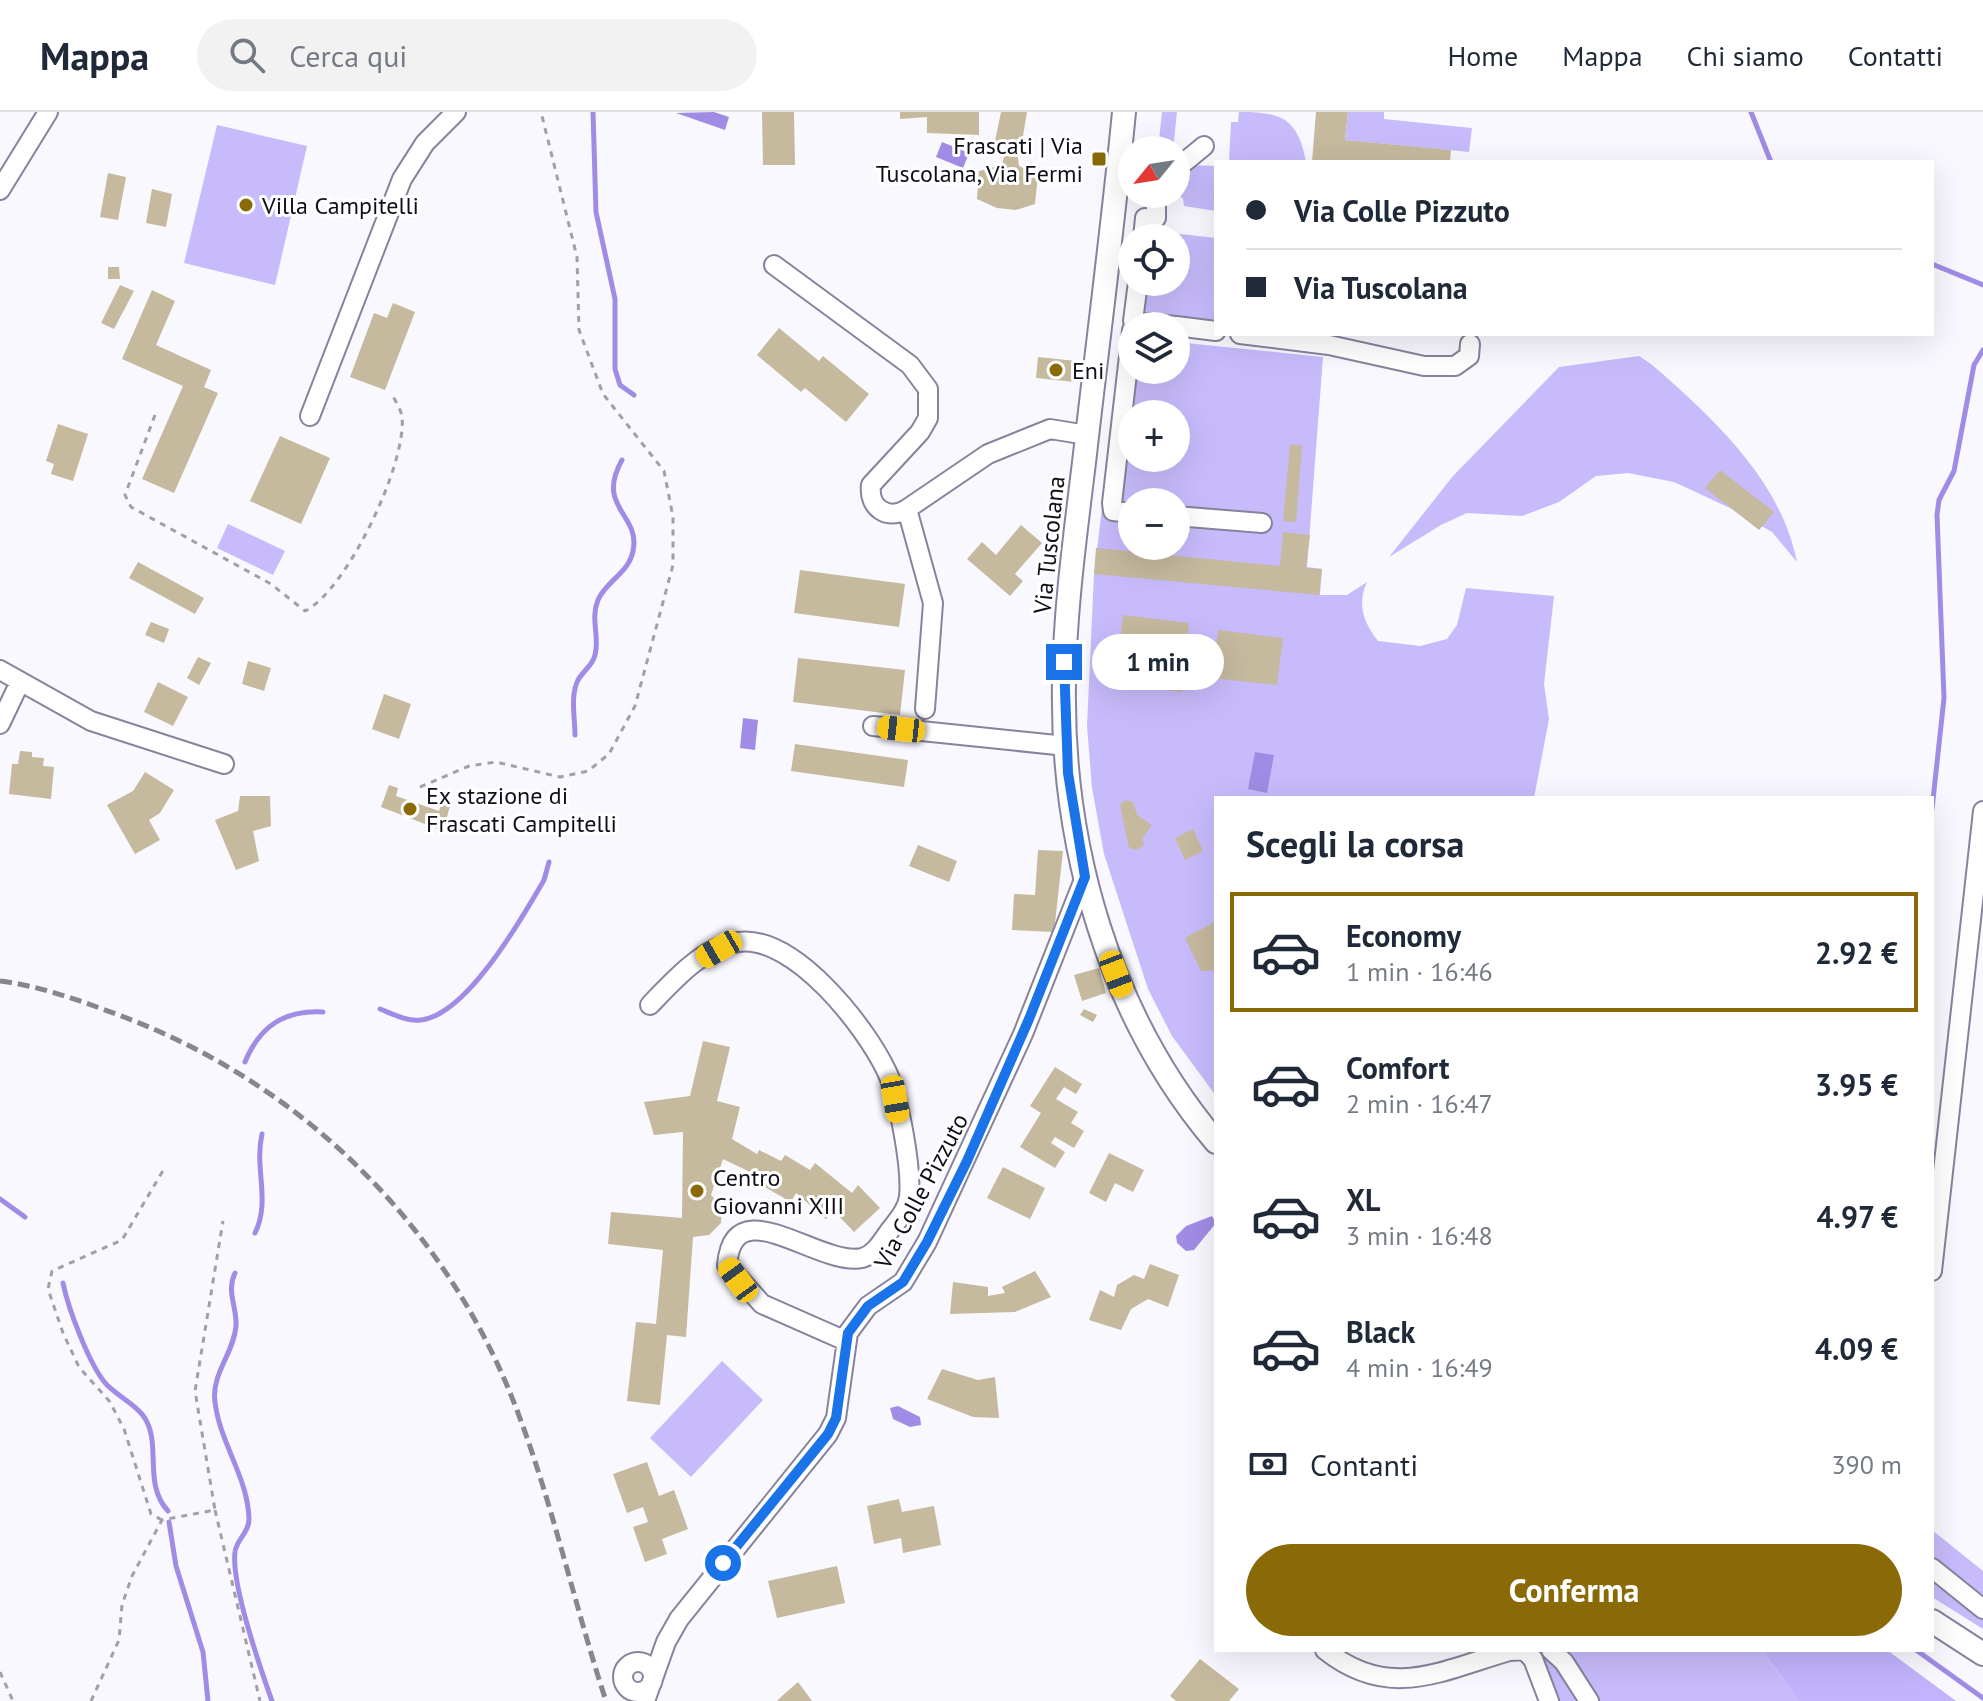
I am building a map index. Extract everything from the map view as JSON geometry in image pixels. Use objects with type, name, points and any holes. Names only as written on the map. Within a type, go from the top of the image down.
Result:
[{"type":"main road","name":"Via Tuscolana","points":[[1124,112],[1085,394],[1087,435],[1067,617],[1066,746],[1094,926],[1125,1011],[1214,1139]]},
{"type":"main road","points":[[1934,1622],[1983,1654]]},
{"type":"street","points":[[0,190],[48,112]]},
{"type":"street","points":[[310,416],[402,179],[425,143],[456,112]]},
{"type":"street","points":[[1190,158],[1204,146]]},
{"type":"street","points":[[774,265],[921,376],[931,404],[928,418],[920,432],[874,479],[870,493],[881,511],[894,514],[907,509],[988,454],[1050,429],[1087,435]]},
{"type":"street","points":[[1190,328],[1214,331]]},
{"type":"street","points":[[1256,336],[1329,345],[1424,366],[1455,366],[1469,356],[1470,344]]},
{"type":"street","points":[[1118,512],[1113,511],[1112,503],[1125,384]]},
{"type":"street","points":[[907,509],[933,603],[925,709]]},
{"type":"street","points":[[1190,517],[1262,523]]},
{"type":"street","points":[[0,670],[19,684],[109,728],[224,764]]},
{"type":"street","points":[[0,724],[19,684]]},
{"type":"street","points":[[873,726],[1066,746]]},
{"type":"street","points":[[1934,1253],[1983,811]]},
{"type":"street","name":"Via Colle Pizzuto","points":[[645,1701],[679,1619],[828,1434],[836,1418],[846,1341],[863,1311],[903,1282],[927,1242],[967,1161],[1033,1011],[1085,877]]},
{"type":"street","points":[[650,1005],[674,980],[706,956],[738,942],[758,943],[780,949],[811,974],[855,1022],[875,1050],[888,1074],[895,1099],[909,1186],[904,1212],[879,1246],[867,1256],[854,1258],[822,1252],[751,1229],[737,1234],[728,1247],[727,1265],[762,1304],[846,1341]]},
{"type":"street","points":[[1934,1570],[1983,1609]]},
{"type":"street","points":[[1328,1652],[1358,1671],[1406,1681],[1517,1652]]},
{"type":"street","points":[[1527,1652],[1533,1659],[1549,1701]]},
{"type":"street","points":[[1553,1652],[1564,1662],[1589,1701]]},
{"type":"path","points":[[420,787],[469,766],[496,762],[560,777],[588,771],[609,754],[635,706],[673,565],[673,517],[664,471],[603,394],[579,330],[577,257],[541,112]]},
{"type":"path","points":[[155,415],[125,495],[131,507],[271,584],[305,611],[320,603],[343,575],[365,534],[398,458],[402,415],[392,394]]},
{"type":"path","points":[[164,1169],[122,1240],[52,1271],[48,1289],[79,1367],[110,1402],[124,1429],[151,1514],[162,1520],[215,1510]]},
{"type":"path","points":[[223,1221],[195,1391],[215,1510],[260,1701]]},
{"type":"path","points":[[91,1701],[119,1640],[122,1605],[132,1576],[162,1520]]},
{"type":"path","points":[[0,1672],[13,1701]]},
{"type":"shaded area","points":[[714,112],[729,117],[725,130],[676,113]]},
{"type":"shaded area","points":[[1162,112],[1177,112],[1174,136],[1159,136]]},
{"type":"shaded area","points":[[1239,112],[1266,113],[1285,120],[1298,135],[1306,160],[1229,160],[1231,122],[1238,122]]},
{"type":"shaded area","points":[[1348,112],[1384,112],[1384,119],[1472,128],[1469,152],[1345,140]]},
{"type":"shaded area","name":"Villa Campitelli","points":[[217,125],[307,146],[275,285],[184,263]]},
{"type":"shaded area","points":[[942,142],[969,153],[963,168],[936,157]]},
{"type":"shaded area","points":[[1190,165],[1214,166],[1214,211],[1190,207]]},
{"type":"shaded area","points":[[1190,235],[1214,238],[1214,322],[1190,318],[1190,312],[1126,309],[1128,296],[1190,296]]},
{"type":"shaded area","points":[[1190,343],[1323,357],[1307,567],[1322,569],[1320,595],[1347,595],[1367,582],[1362,598],[1363,613],[1378,641],[1420,646],[1447,639],[1457,625],[1466,588],[1554,596],[1544,684],[1549,719],[1534,796],[1214,796],[1214,1093],[1172,1036],[1148,989],[1104,854],[1092,788],[1087,726],[1094,574],[1118,377],[1118,384],[1190,384]]},
{"type":"shaded area","points":[[1639,356],[1705,413],[1755,470],[1781,513],[1797,562],[1772,532],[1730,508],[1674,482],[1628,473],[1596,476],[1559,502],[1522,516],[1467,513],[1389,557],[1453,476],[1559,367]]},
{"type":"shaded area","points":[[228,524],[285,551],[273,575],[217,548]]},
{"type":"shaded area","points":[[743,718],[758,720],[755,750],[740,748]]},
{"type":"shaded area","points":[[1255,752],[1274,755],[1267,793],[1248,789]]},
{"type":"shaded area","points":[[1212,1216],[1214,1220],[1214,1225],[1194,1250],[1186,1251],[1177,1243],[1176,1236],[1186,1226]]},
{"type":"shaded area","points":[[722,1361],[763,1400],[691,1477],[650,1438]]},
{"type":"shaded area","points":[[898,1406],[920,1417],[921,1425],[910,1427],[893,1419],[890,1408]]},
{"type":"shaded area","points":[[1934,1532],[1983,1571],[1983,1629],[1934,1598]]},
{"type":"shaded area","points":[[1525,1652],[1763,1652],[1799,1701],[1549,1701]]},
{"type":"shaded area","points":[[1763,1652],[1890,1652],[1956,1701],[1799,1701]]},
{"type":"building","points":[[762,112],[794,112],[795,165],[763,165]]},
{"type":"building","points":[[900,112],[979,112],[979,135],[927,133],[927,117],[900,119]]},
{"type":"building","points":[[1001,112],[1027,112],[1022,142],[1016,144],[1019,166],[1038,174],[1035,204],[1016,210],[997,208],[977,199],[979,171],[1002,165],[1007,145],[995,141]]},
{"type":"building","points":[[1316,112],[1348,112],[1345,140],[1451,150],[1450,160],[1312,160]]},
{"type":"building","points":[[108,173],[126,177],[118,220],[100,217]]},
{"type":"building","points":[[152,189],[172,194],[166,227],[146,223]]},
{"type":"building","points":[[108,267],[119,267],[120,279],[108,279]]},
{"type":"building","points":[[120,285],[134,291],[114,329],[101,323]]},
{"type":"building","points":[[152,290],[175,301],[156,345],[211,370],[204,387],[218,393],[174,493],[142,479],[183,386],[122,359]]},
{"type":"building","points":[[393,303],[415,312],[385,390],[350,377],[374,313],[387,318]]},
{"type":"building","points":[[779,328],[819,361],[823,356],[869,394],[846,422],[805,388],[801,392],[757,355]]},
{"type":"building","name":"Eni","points":[[1038,357],[1076,361],[1075,382],[1036,378]]},
{"type":"building","points":[[58,424],[88,434],[73,481],[51,474],[54,464],[46,461]]},
{"type":"building","points":[[280,436],[330,458],[301,524],[250,501]]},
{"type":"building","points":[[1290,444],[1302,446],[1296,522],[1283,521]]},
{"type":"building","points":[[1720,470],[1774,512],[1759,530],[1705,488]]},
{"type":"building","points":[[1021,525],[1042,543],[1015,574],[1023,581],[1010,596],[967,559],[982,542],[996,555]]},
{"type":"building","points":[[1283,532],[1310,535],[1306,568],[1322,569],[1319,595],[1094,574],[1096,548],[1118,550],[1118,560],[1190,560],[1190,557],[1280,566]]},
{"type":"building","points":[[138,562],[204,598],[195,614],[129,578]]},
{"type":"building","points":[[800,570],[905,584],[899,627],[794,613]]},
{"type":"building","points":[[1123,615],[1189,623],[1182,692],[1115,684]],"holes":[[[1141,637],[1165,640],[1162,668],[1138,666]]]},
{"type":"building","points":[[151,622],[169,629],[164,643],[145,635]]},
{"type":"building","points":[[1218,630],[1283,638],[1277,685],[1212,678]]},
{"type":"building","points":[[198,657],[211,663],[199,685],[187,678]]},
{"type":"building","points":[[798,658],[905,670],[900,715],[793,702]]},
{"type":"building","points":[[248,661],[271,668],[264,691],[242,684]]},
{"type":"building","points":[[158,682],[188,697],[173,726],[144,712]]},
{"type":"building","points":[[384,694],[411,704],[399,739],[372,729]]},
{"type":"building","points":[[795,744],[908,760],[904,787],[791,771]]},
{"type":"building","points":[[20,751],[32,752],[32,757],[44,758],[43,766],[54,767],[51,799],[9,794],[12,764],[18,764]]},
{"type":"building","points":[[145,772],[174,790],[160,813],[149,820],[160,840],[135,854],[107,805],[133,791]]},
{"type":"building","name":"Ex stazione di Frascati Campitelli","points":[[389,785],[398,788],[396,796],[439,811],[442,802],[450,806],[443,831],[381,807]]},
{"type":"building","points":[[240,796],[270,796],[271,826],[253,831],[259,861],[236,870],[215,820],[238,811]]},
{"type":"building","points":[[1126,800],[1133,802],[1137,815],[1152,825],[1142,839],[1144,845],[1137,850],[1129,848],[1120,805]]},
{"type":"building","points":[[1193,829],[1203,851],[1185,860],[1175,838]]},
{"type":"building","points":[[918,845],[957,861],[949,882],[909,866]]},
{"type":"building","points":[[1038,850],[1063,851],[1054,932],[1012,930],[1014,894],[1035,895]]},
{"type":"building","points":[[1214,922],[1214,970],[1201,971],[1185,938]]},
{"type":"building","points":[[1099,968],[1106,993],[1082,1001],[1074,975]]},
{"type":"building","points":[[1084,1009],[1097,1015],[1093,1022],[1080,1015]]},
{"type":"building","name":"Centro Giovanni XIII","points":[[703,1041],[730,1047],[717,1101],[740,1107],[732,1139],[757,1154],[759,1150],[781,1161],[785,1155],[810,1170],[815,1163],[852,1193],[858,1185],[880,1208],[854,1232],[833,1210],[826,1219],[796,1193],[791,1202],[745,1176],[748,1171],[723,1159],[711,1195],[722,1207],[721,1223],[709,1235],[693,1237],[686,1337],[667,1335],[660,1405],[627,1401],[636,1322],[656,1324],[663,1250],[608,1244],[611,1212],[682,1218],[683,1132],[654,1135],[644,1102],[690,1096]]},
{"type":"building","points":[[1055,1067],[1082,1084],[1076,1094],[1064,1087],[1056,1099],[1078,1112],[1071,1123],[1084,1131],[1074,1148],[1055,1137],[1051,1143],[1065,1152],[1055,1168],[1020,1147],[1041,1113],[1030,1106]]},
{"type":"building","points":[[1109,1153],[1144,1170],[1133,1192],[1115,1183],[1106,1202],[1089,1193]]},
{"type":"building","points":[[1003,1167],[1045,1188],[1030,1219],[987,1198]]},
{"type":"building","points":[[1150,1264],[1179,1275],[1168,1307],[1148,1299],[1131,1309],[1121,1330],[1089,1320],[1100,1290],[1114,1297],[1117,1285],[1134,1275],[1144,1279]]},
{"type":"building","points":[[1035,1271],[1051,1297],[1015,1312],[950,1314],[953,1282],[988,1287],[988,1296],[1005,1293],[1002,1287]]},
{"type":"building","points":[[942,1369],[978,1380],[995,1377],[999,1418],[973,1417],[927,1399]]},
{"type":"building","points":[[647,1462],[659,1496],[674,1490],[688,1529],[662,1539],[667,1554],[645,1562],[633,1527],[648,1522],[643,1507],[627,1513],[613,1474]]},
{"type":"building","points":[[899,1499],[902,1512],[934,1506],[941,1545],[903,1553],[901,1538],[874,1544],[867,1506]]},
{"type":"building","points":[[837,1566],[845,1603],[777,1618],[768,1581]]},
{"type":"building","points":[[1200,1659],[1239,1689],[1229,1701],[1176,1701],[1170,1696]]},
{"type":"building","points":[[798,1682],[812,1701],[777,1701],[782,1696]]},
{"type":"waterway","points":[[593,112],[596,212],[615,299],[615,369],[620,385],[634,395]]},
{"type":"waterway","points":[[1751,112],[1770,160]]},
{"type":"waterway","points":[[1934,265],[1983,285]]},
{"type":"waterway","points":[[1933,796],[1944,698],[1937,515],[1939,500],[1954,471],[1974,365],[1983,350]]},
{"type":"waterway","points":[[575,735],[574,693],[578,680],[595,655],[598,600],[627,565],[633,551],[631,528],[613,489],[622,460]]},
{"type":"waterway","points":[[380,1009],[405,1019],[421,1020],[439,1014],[457,1001],[508,940],[544,880],[549,862]]},
{"type":"waterway","points":[[245,1062],[258,1039],[275,1023],[296,1014],[323,1012]]},
{"type":"waterway","points":[[255,1233],[262,1209],[262,1134]]},
{"type":"waterway","points":[[0,1199],[25,1217]]},
{"type":"waterway","points":[[235,1273],[232,1293],[236,1326],[216,1382],[215,1402],[247,1504],[249,1519],[236,1548],[235,1566],[248,1626],[272,1701]]},
{"type":"waterway","points":[[63,1283],[80,1337],[100,1376],[147,1422],[151,1433],[156,1490],[168,1511]]},
{"type":"waterway","points":[[169,1522],[176,1566],[203,1652],[208,1701]]},
{"type":"waterway","points":[[1919,1652],[1983,1698]]},
{"type":"railway","points":[[0,981],[44,990],[116,1014],[180,1041],[240,1074],[297,1114],[349,1158],[396,1208],[438,1262],[475,1320],[506,1383],[535,1460],[606,1701]]},
{"type":"place","name":"Frascati | Via Tuscolana, Via Fermi","points":[[1099,159]]},
{"type":"place","name":"Villa Campitelli","points":[[246,205]]},
{"type":"place","name":"Eni","points":[[1056,370]]},
{"type":"place","name":"Ex stazione di Frascati Campitelli","points":[[410,809]]},
{"type":"place","name":"Centro Giovanni XIII","points":[[697,1191]]},
{"type":"route","points":[[723,1563],[828,1434],[836,1418],[848,1333],[868,1306],[893,1292],[903,1282],[927,1242],[967,1161],[1029,1019],[1085,877],[1068,773],[1064,662]]}]
